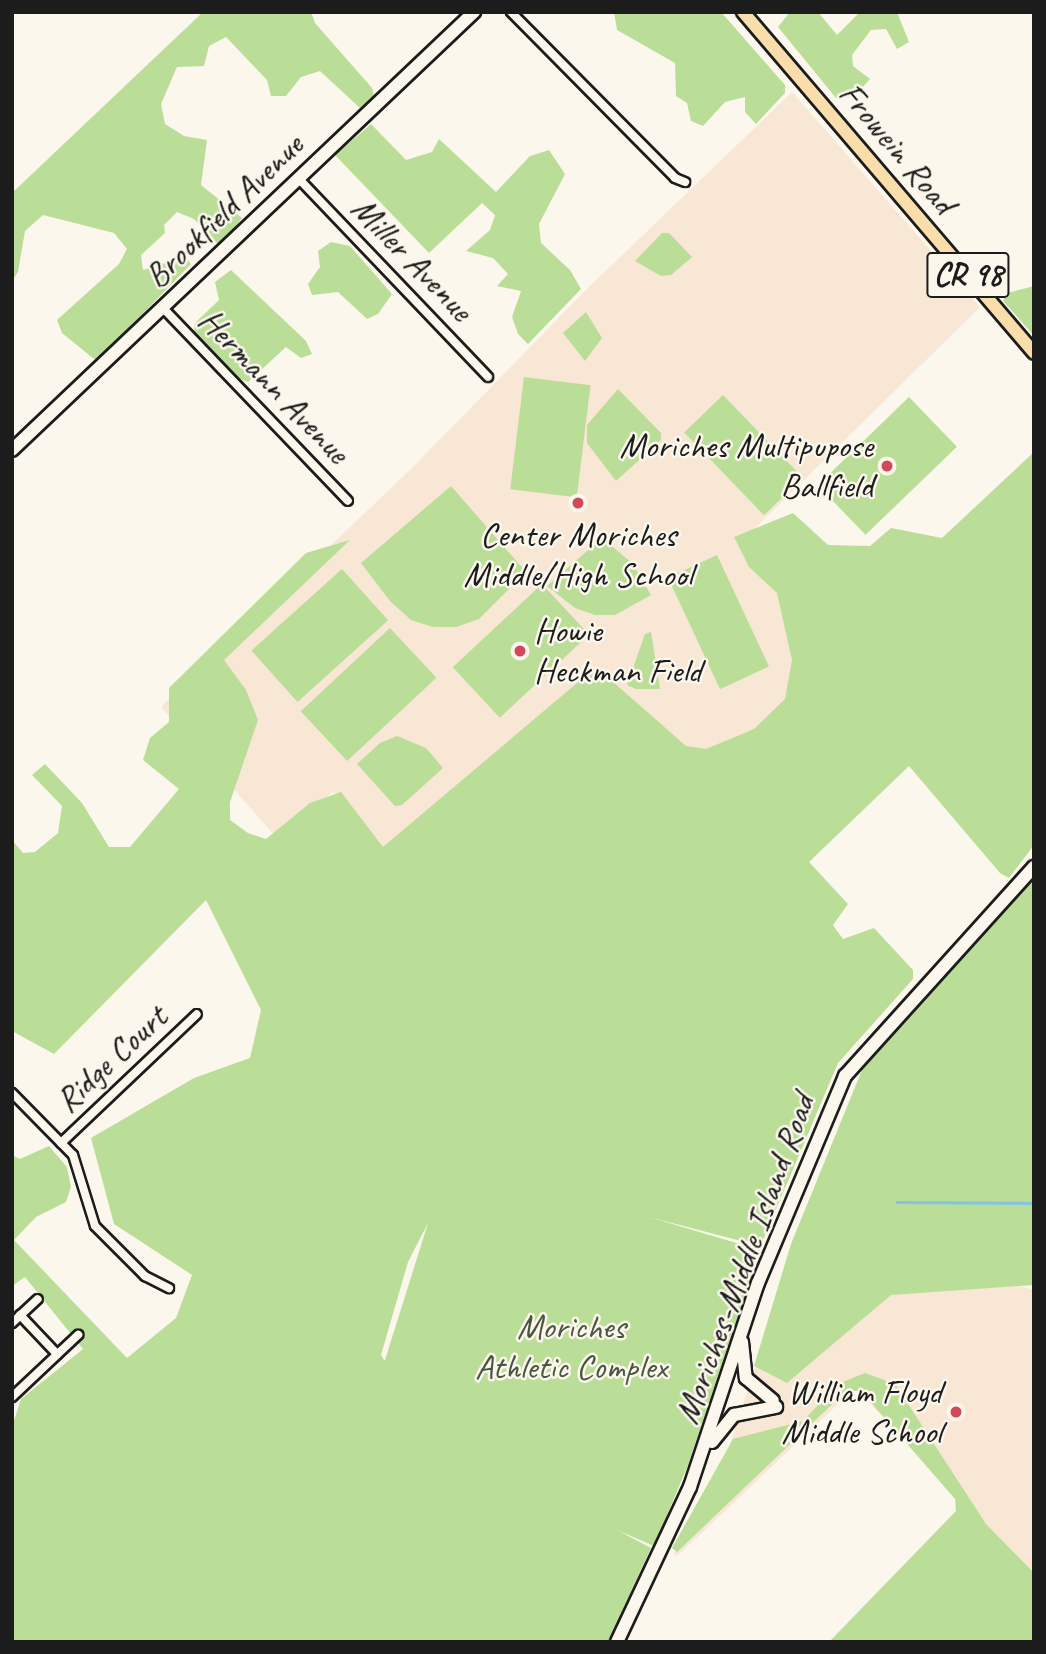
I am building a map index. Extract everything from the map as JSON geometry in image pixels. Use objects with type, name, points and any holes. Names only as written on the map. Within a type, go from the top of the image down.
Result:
[{"type":"main road","name":"Brookfield Avenue","points":[[12,450],[474,12]]},
{"type":"main road","name":"Frowein Road","points":[[744,12],[1034,353]]},
{"type":"main road","name":"Moriches-Middle Island Road","points":[[617,1642],[701,1460],[743,1325],[845,1076],[1034,867]]},
{"type":"main road","points":[[701,1460],[734,1415],[775,1404],[746,1378],[743,1325]]},
{"type":"street","points":[[511,12],[675,178],[685,181]]},
{"type":"street","name":"Miller Avenue","points":[[298,178],[488,377]]},
{"type":"street","name":"Hermann Avenue","points":[[163,308],[348,501]]},
{"type":"street","name":"Ridge Court","points":[[61,1143],[197,1014]]},
{"type":"street","points":[[12,1093],[61,1143],[83,1175],[95,1226],[145,1276],[169,1288]]},
{"type":"street","points":[[12,1323],[38,1299]]},
{"type":"street","points":[[20,1315],[57,1354]]},
{"type":"street","points":[[12,1397],[78,1335]]},
{"type":"shaded area","name":"Center Moriches Middle/High School","points":[[792,92],[980,307],[745,538],[822,672],[704,780],[390,855],[333,792],[278,839],[161,707],[412,468],[589,287]]},
{"type":"shaded area","name":"William Floyd Middle School","points":[[790,1257],[973,1273],[1034,1290],[1034,1575],[855,1388],[676,1557],[674,1553],[708,1504],[733,1436]]},
{"type":"green space","points":[[203,12],[311,12],[315,23],[372,88],[374,96],[360,108],[320,71],[301,77],[286,96],[271,96],[267,80],[226,37],[209,46],[204,66],[177,67],[161,104],[165,124],[184,136],[207,140],[201,185],[242,218],[220,246],[194,219],[177,212],[164,225],[165,233],[141,255],[143,270],[185,257],[191,264],[99,359],[94,359],[62,333],[57,320],[119,264],[127,249],[114,233],[43,215],[25,231],[18,272],[12,281],[12,193]]},
{"type":"green space","points":[[614,12],[721,12],[785,85],[785,93],[756,124],[745,112],[745,97],[725,102],[703,126],[691,121],[687,103],[676,96],[675,63],[617,30]]},
{"type":"green space","points":[[790,12],[818,12],[837,35],[860,12],[897,12],[909,42],[897,49],[886,29],[871,30],[852,55],[853,66],[870,79],[854,97],[836,98],[778,27]]},
{"type":"green space","points":[[371,124],[406,160],[432,152],[439,139],[496,192],[530,156],[549,150],[565,174],[539,224],[541,243],[570,270],[581,289],[528,344],[518,334],[512,317],[521,291],[497,286],[508,274],[493,258],[466,251],[490,230],[495,215],[482,203],[429,253],[335,155]]},
{"type":"green space","points":[[662,233],[669,233],[692,257],[671,275],[661,276],[635,261]]},
{"type":"green space","points":[[331,242],[350,246],[392,294],[378,314],[367,319],[338,292],[312,295],[308,284],[320,267],[318,251]]},
{"type":"green space","points":[[231,270],[306,341],[312,354],[301,358],[286,347],[248,382],[238,378],[194,333],[195,323],[219,300],[215,282]]},
{"type":"green space","points":[[1034,286],[1034,336],[1004,302],[1003,294]]},
{"type":"green space","points":[[586,312],[602,338],[585,361],[563,333]]},
{"type":"green space","points":[[524,377],[591,385],[577,497],[510,489]]},
{"type":"green space","points":[[618,389],[661,433],[661,440],[616,481],[587,443],[587,425]]},
{"type":"green space","points":[[723,395],[803,478],[764,515],[684,433]]},
{"type":"green space","name":"Moriches Multipupose Ballfield","points":[[909,397],[957,447],[866,535],[818,485]]},
{"type":"green space","name":"Moriches Athletic Complex","points":[[1034,452],[1034,845],[1009,878],[1000,873],[909,766],[809,862],[848,904],[833,925],[843,939],[874,928],[913,970],[913,979],[838,1063],[763,1240],[756,1245],[649,1217],[760,1250],[688,1465],[654,1546],[617,1530],[651,1548],[608,1642],[12,1642],[12,1427],[21,1399],[83,1349],[25,1277],[12,1286],[12,1155],[20,1159],[49,1146],[67,1167],[71,1187],[66,1202],[36,1217],[14,1240],[127,1358],[176,1318],[192,1275],[114,1224],[91,1138],[194,1078],[250,1058],[261,1010],[206,900],[54,1054],[12,1031],[12,840],[23,853],[35,852],[58,833],[62,806],[32,775],[45,764],[82,803],[109,847],[130,847],[179,789],[143,760],[150,738],[169,722],[169,688],[306,553],[350,540],[224,660],[246,690],[258,720],[230,802],[230,820],[248,833],[266,839],[310,803],[341,792],[383,847],[596,667],[686,746],[706,749],[754,729],[785,699],[792,660],[777,593],[749,567],[734,537],[793,513],[828,545],[870,546],[891,528],[942,538]],"holes":[[[428,1223],[385,1360],[381,1355],[408,1262]]]},
{"type":"green space","points":[[451,486],[526,572],[479,619],[456,627],[433,627],[411,620],[390,601],[361,563]]},
{"type":"green space","points":[[602,538],[632,563],[651,595],[615,615],[595,615],[575,608],[547,586]]},
{"type":"green space","points":[[717,555],[769,666],[720,689],[668,578]]},
{"type":"green space","points":[[342,569],[388,620],[298,702],[251,651]]},
{"type":"green space","name":"Howie Heckman Field","points":[[542,584],[589,634],[500,718],[453,667]]},
{"type":"green space","points":[[390,628],[436,678],[347,761],[301,711]]},
{"type":"green space","points":[[651,632],[660,689],[636,689],[627,685],[645,634]]},
{"type":"green space","points":[[397,736],[426,748],[443,768],[402,805],[395,806],[357,764],[380,743]]},
{"type":"green space","points":[[1034,877],[1034,1285],[891,1295],[787,1383],[754,1366],[791,1244],[862,1070]]},
{"type":"green space","points":[[865,1373],[895,1384],[986,1524],[1034,1573],[1034,1642],[829,1642],[956,1511],[955,1499],[861,1391],[846,1391],[677,1552],[672,1548],[733,1439],[803,1421],[838,1384]]},
{"type":"waterway","points":[[897,1202],[1034,1203]]},
{"type":"place","name":"Moriches Multipupose Ballfield","points":[[887,466]]},
{"type":"place","name":"Center Moriches Middle/High School","points":[[578,503]]},
{"type":"place","name":"Howie Heckman Field","points":[[520,651]]},
{"type":"place","name":"William Floyd Middle School","points":[[956,1412]]}]
